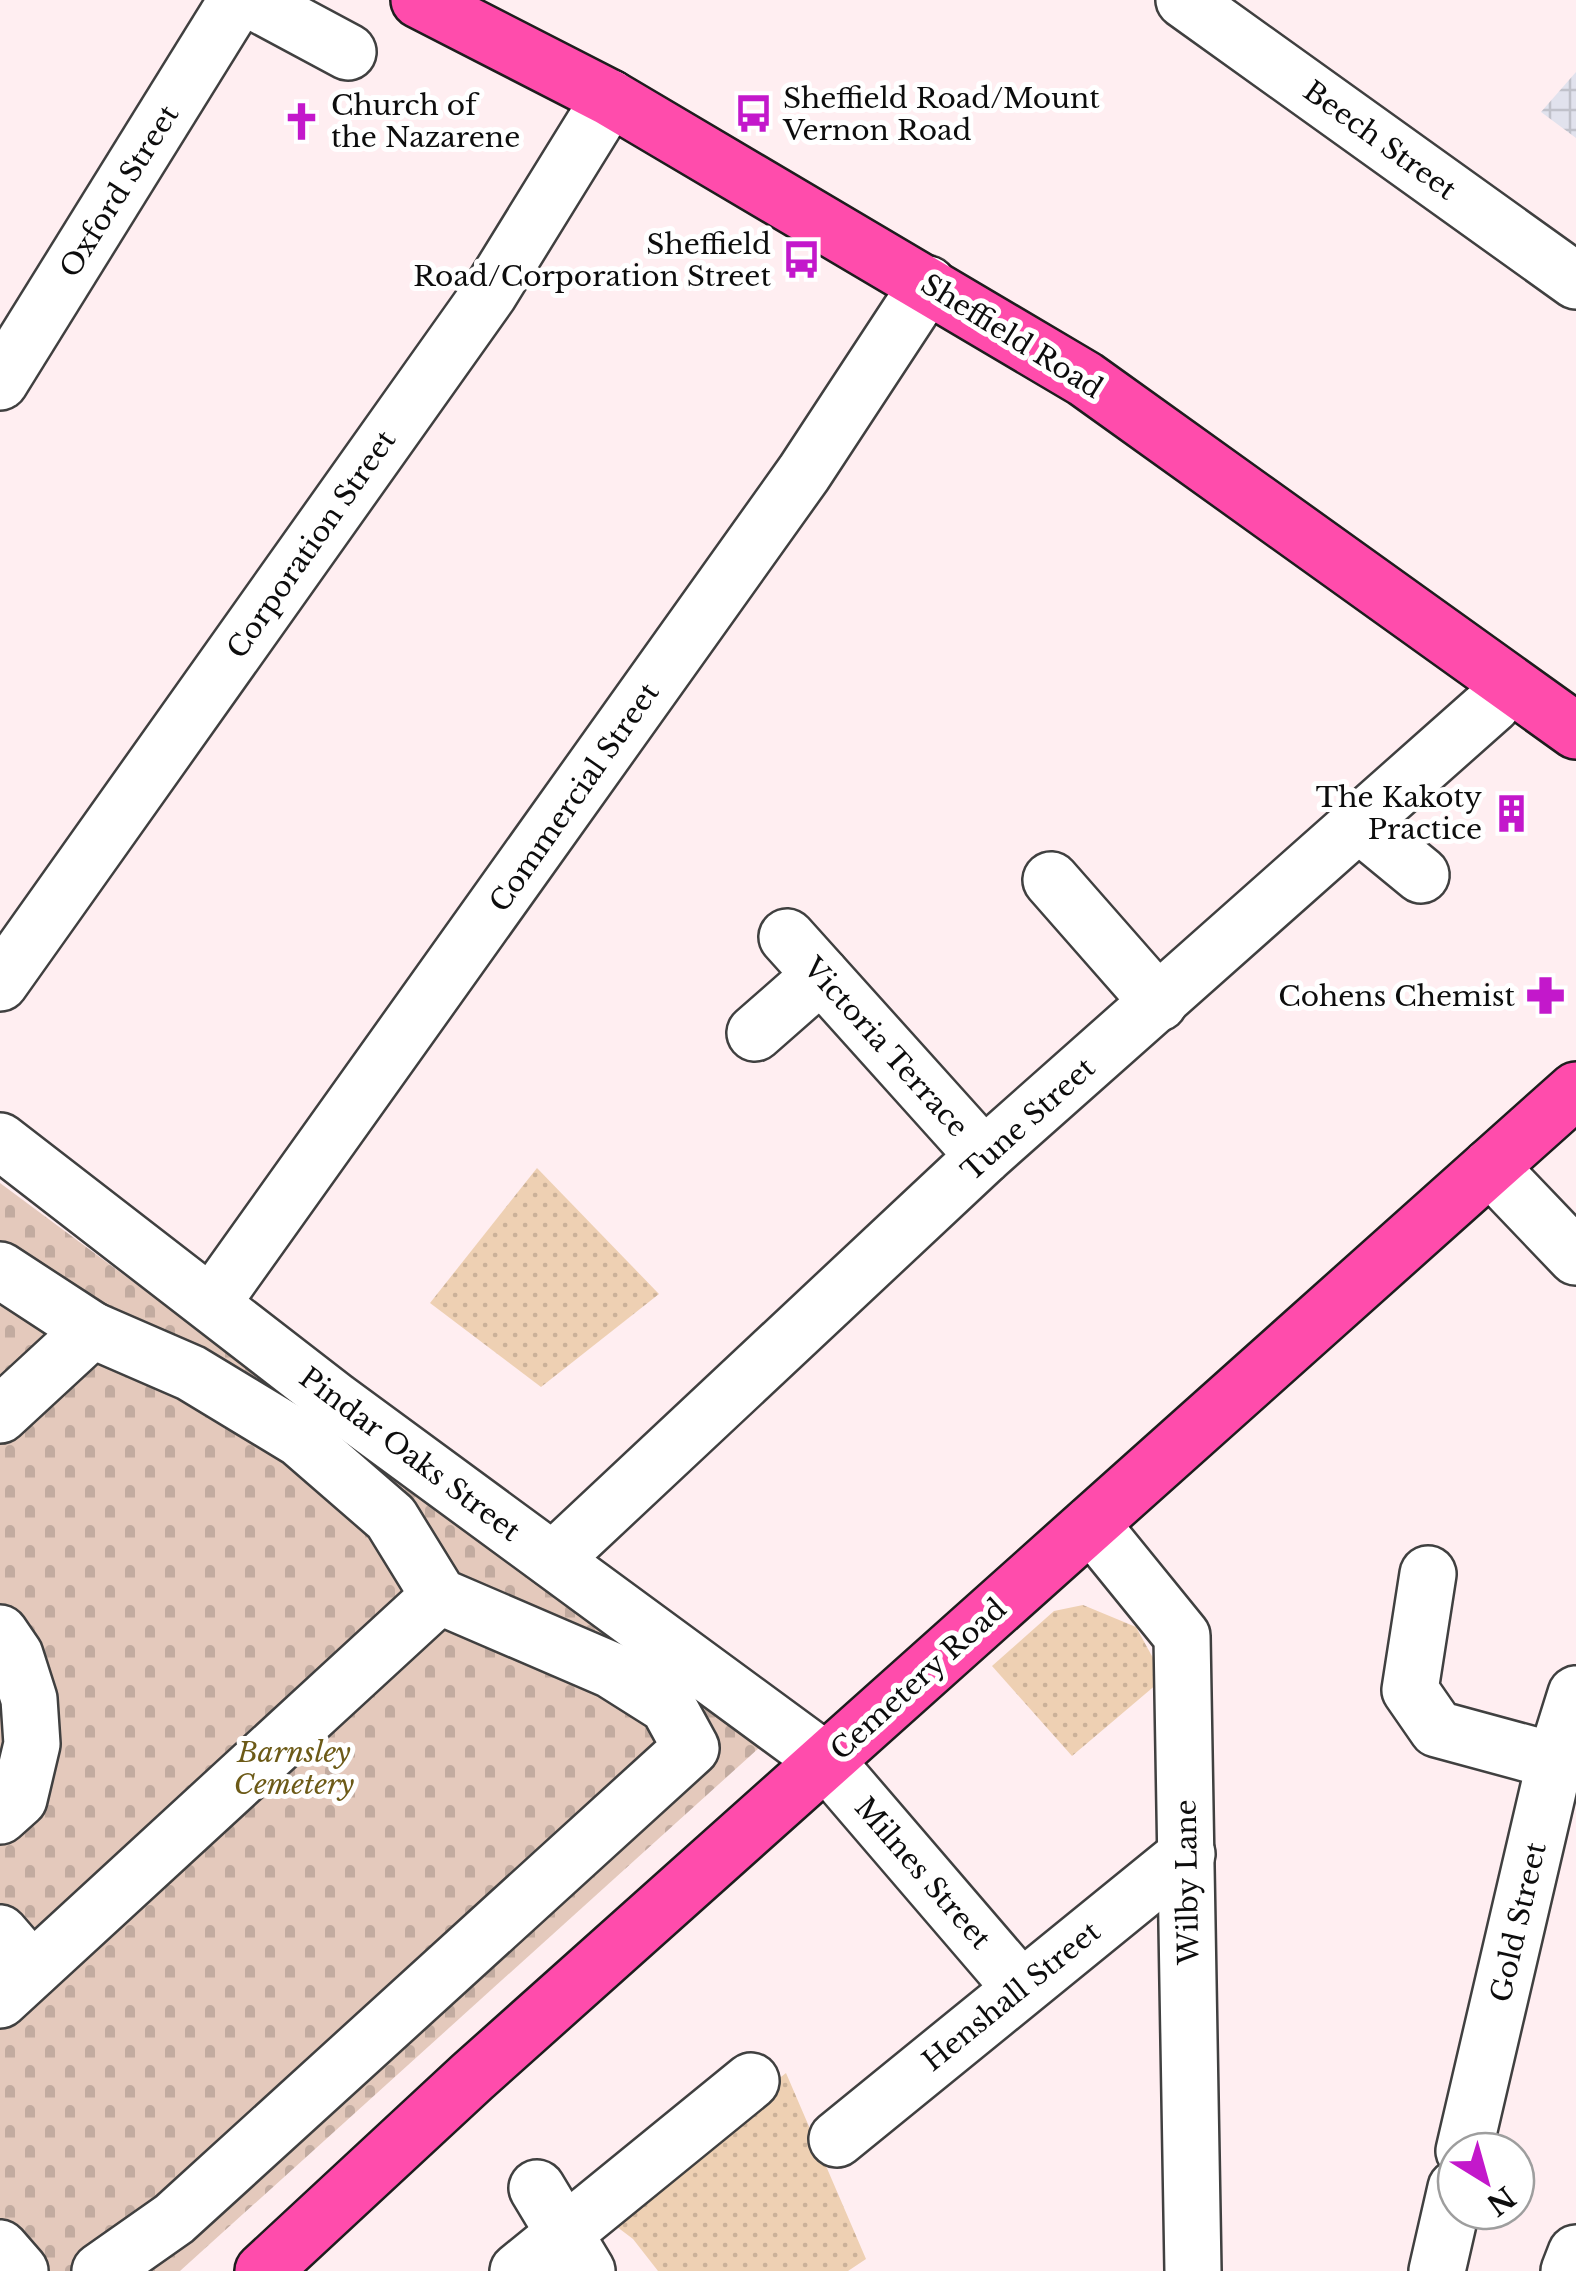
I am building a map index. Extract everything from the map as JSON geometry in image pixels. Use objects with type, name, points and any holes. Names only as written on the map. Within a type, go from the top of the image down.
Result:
[{"type":"highway","name":"Sheffield Road","points":[[419,0],[610,98],[1086,379],[1574,729]]},
{"type":"highway","name":"Cemetery Road","points":[[262,2271],[472,2078],[1576,1090]]},
{"type":"street","name":"Oxford Street","points":[[0,382],[237,0]]},
{"type":"street","points":[[251,0],[348,52]]},
{"type":"street","name":"Beech Street","points":[[1184,0],[1571,269]]},
{"type":"street","name":"Corporation Street","points":[[0,982],[489,294],[610,98]]},
{"type":"street","name":"Commercial Street","points":[[212,1303],[804,472],[928,284]]},
{"type":"street","name":"Tune Street","points":[[554,1560],[984,1156],[1492,705],[1508,684]]},
{"type":"street","points":[[1359,824],[1421,876]]},
{"type":"street","points":[[1051,880],[1159,1002]]},
{"type":"street","name":"Victoria Terrace","points":[[755,1034],[804,956],[984,1156]]},
{"type":"street","name":"Pindar Oaks Street","points":[[0,1142],[336,1401],[826,1761]]},
{"type":"street","points":[[1490,1167],[1576,1257]]},
{"type":"street","points":[[0,1270],[92,1330],[191,1373],[300,1439],[391,1518],[439,1596],[611,1670],[668,1706],[691,1748],[174,2219],[100,2271]]},
{"type":"street","points":[[0,1415],[92,1330]]},
{"type":"street","name":"Wilby Lane","points":[[1090,1524],[1182,1636],[1193,2271]]},
{"type":"street","points":[[1428,1574],[1410,1690],[1437,1729],[1555,1761]]},
{"type":"street","points":[[11,1968],[439,1596]]},
{"type":"street","points":[[0,1633],[15,1655],[29,1699],[32,1744],[19,1799],[0,1816]]},
{"type":"street","name":"Gold Street","points":[[1469,2131],[1555,1761],[1576,1694]]},
{"type":"street","name":"Milnes Street","points":[[826,1761],[1020,1986]]},
{"type":"street","name":"Henshall Street","points":[[837,2138],[1186,1854]]},
{"type":"street","points":[[518,2271],[562,2230],[750,2082]]},
{"type":"street","points":[[1437,2271],[1446,2231]]},
{"type":"street","points":[[0,2248],[20,2271]]},
{"type":"street","points":[[1569,2271],[1576,2253]]},
{"type":"shaded area","points":[[1576,72],[1576,138],[1541,112]]},
{"type":"shaded area","points":[[537,1168],[659,1294],[541,1387],[430,1303]]},
{"type":"shaded area","points":[[1083,1605],[1136,1627],[1164,1678],[1072,1756],[992,1666],[1054,1611]]},
{"type":"shaded area","points":[[786,2073],[866,2259],[848,2271],[658,2271],[633,2239],[604,2217]]},
{"type":"green space","name":"Barnsley Cemetery","points":[[0,1183],[760,1747],[180,2271],[0,2271]]},
{"type":"place","name":"Sheffield Road/Mount Vernon Road","points":[[753,114]]},
{"type":"place","name":"Church of the Nazarene","points":[[301,121]]},
{"type":"place","name":"Sheffield Road/Corporation Street","points":[[801,260]]},
{"type":"place","name":"The Kakoty Practice","points":[[1512,813]]},
{"type":"place","name":"Cohens Chemist","points":[[1545,996]]}]
